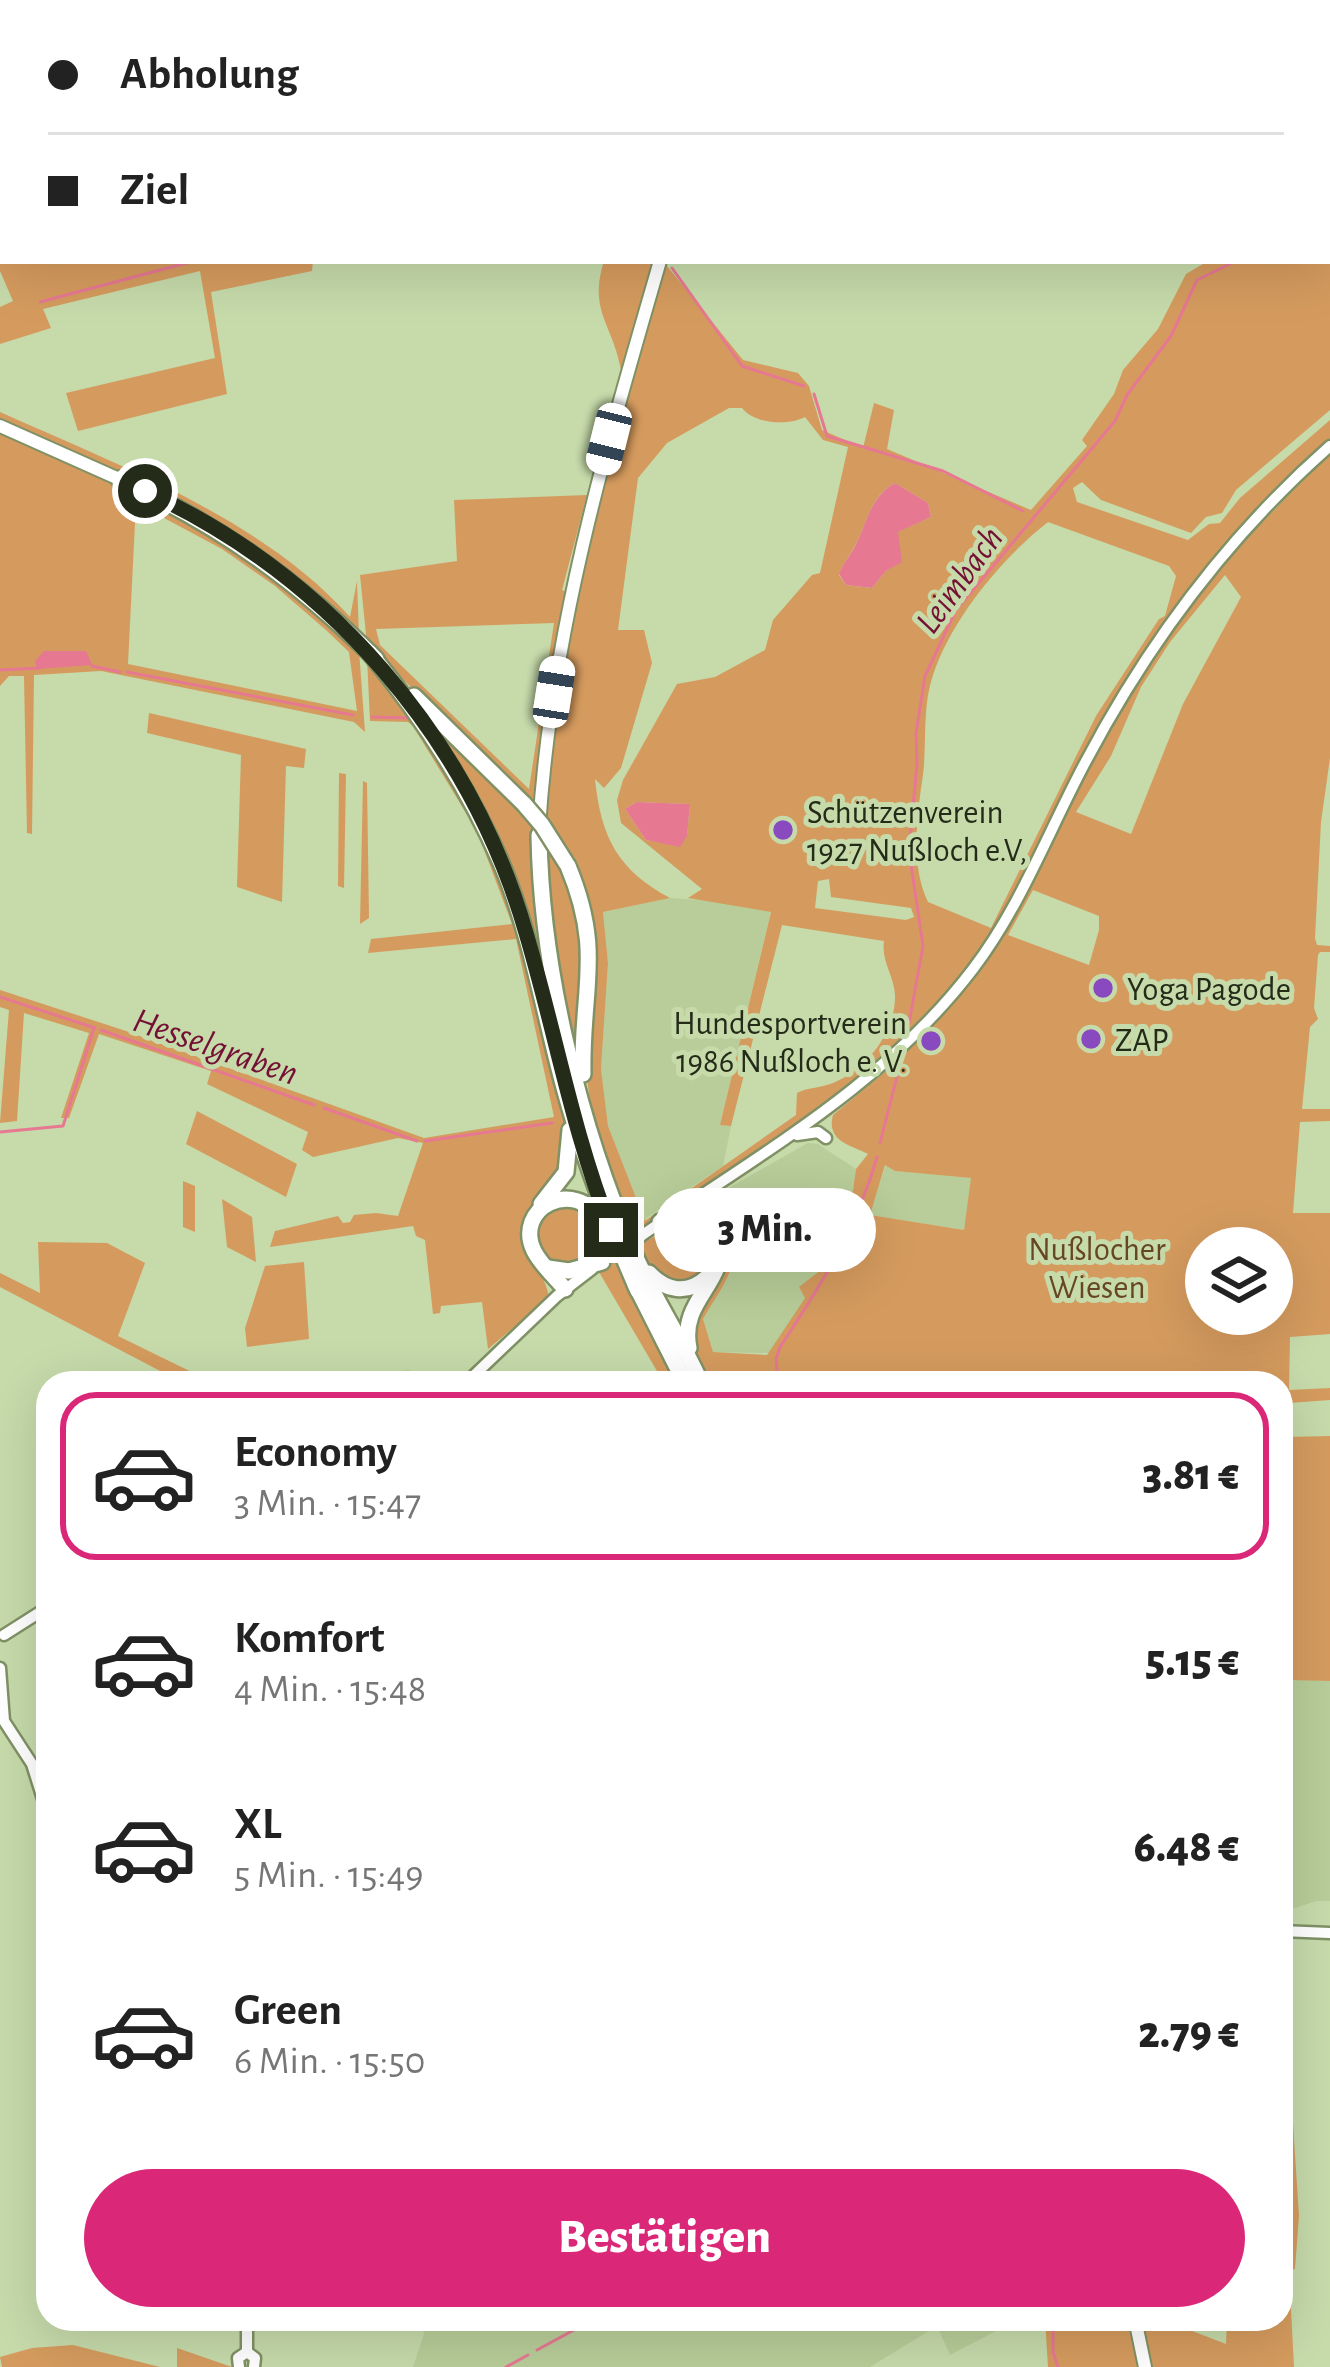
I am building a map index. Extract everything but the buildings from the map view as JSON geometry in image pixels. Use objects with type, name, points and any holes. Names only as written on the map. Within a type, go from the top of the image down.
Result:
[{"type":"highway","points":[[119,479],[239,542],[307,593],[542,824],[568,866],[583,904],[590,946],[582,1071],[589,1124]]},
{"type":"highway","points":[[370,653],[438,743],[488,834],[526,930],[556,1059],[591,1177],[638,1291]]},
{"type":"highway","points":[[539,835],[539,940],[556,1059]]},
{"type":"highway","points":[[539,835],[549,956],[589,1124],[635,1257],[695,1371]]},
{"type":"highway","points":[[561,1292],[532,1256],[527,1230],[569,1165],[572,1138],[563,1085]]},
{"type":"highway","points":[[561,1292],[532,1245],[534,1218],[556,1199],[576,1199],[595,1211],[680,1371]]},
{"type":"highway","points":[[635,1257],[663,1285],[693,1287],[710,1275],[716,1259],[715,1241],[696,1200]]},
{"type":"highway","points":[[692,1363],[687,1320],[715,1274],[719,1257],[718,1239],[696,1200]]},
{"type":"highway","points":[[660,1222],[682,1219],[705,1224]]},
{"type":"highway","points":[[545,1267],[569,1271],[604,1261]]},
{"type":"main road","points":[[539,835],[548,731],[574,576],[659,264]]},
{"type":"main road","points":[[0,426],[119,479]]},
{"type":"main road","points":[[1138,2331],[1145,2367]]},
{"type":"street","points":[[478,1371],[561,1292],[794,1135],[911,1040],[977,964],[1007,918],[1089,755],[1150,650],[1235,540],[1330,446]]},
{"type":"street","points":[[825,1123],[830,1108]]},
{"type":"street","points":[[794,1135],[813,1132],[826,1138]]},
{"type":"street","points":[[1,1638],[36,1615]]},
{"type":"street","points":[[0,1668],[2,1720],[36,1775]]},
{"type":"street","points":[[1293,1931],[1330,1933]]},
{"type":"street","points":[[247,2331],[247,2352]]},
{"type":"street","points":[[239,2367],[238,2358],[247,2352]]},
{"type":"street","points":[[247,2352],[255,2358],[254,2367]]},
{"type":"shaded area","points":[[895,483],[928,503],[931,517],[898,532],[902,562],[886,571],[872,588],[846,585],[839,574],[874,504]]},
{"type":"shaded area","points":[[44,651],[86,651],[92,665],[37,669],[35,661]]},
{"type":"shaded area","points":[[637,802],[690,804],[687,836],[680,847],[646,840],[625,809]]},
{"type":"shaded area","points":[[670,898],[771,911],[720,1125],[731,1126],[723,1166],[646,1218],[645,1224],[608,1126],[601,1069],[608,963],[603,912]]},
{"type":"shaded area","points":[[808,1143],[818,1144],[856,1169],[853,1190],[822,1269],[800,1287],[806,1297],[770,1353],[713,1352],[703,1319],[729,1275],[734,1234],[716,1195]]},
{"type":"shaded area","points":[[886,1164],[895,1171],[972,1178],[964,1230],[869,1215]]},
{"type":"shaded area","points":[[1293,1679],[1330,1681],[1330,1901],[1293,1909]]},
{"type":"shaded area","points":[[929,2331],[870,2367],[413,2367],[424,2334]]},
{"type":"shaded area","points":[[939,2331],[996,2331],[950,2355]]},
{"type":"green space","points":[[0,264],[313,264],[312,271],[211,292],[227,394],[78,431],[66,393],[215,358],[200,271],[43,309],[51,328],[0,344],[0,307],[13,301]]},
{"type":"green space","points":[[603,264],[654,264],[621,370],[600,305]]},
{"type":"green space","name":"Nußlocher Wiesen","points":[[662,264],[743,360],[798,373],[809,386],[822,430],[863,448],[874,403],[894,410],[887,449],[1031,510],[1087,446],[1082,440],[1114,394],[1123,370],[1158,329],[1186,274],[1203,264],[1330,264],[1330,410],[1236,490],[1222,513],[1206,517],[1191,533],[1101,500],[1082,482],[1073,488],[1077,502],[1188,540],[1209,524],[1220,523],[1240,498],[1330,420],[1330,441],[1233,539],[1148,648],[1100,726],[997,923],[973,961],[916,1030],[915,1039],[959,997],[996,942],[1129,692],[1179,612],[1251,526],[1330,449],[1266,512],[1241,544],[1330,453],[1330,758],[1321,822],[1315,938],[1317,945],[1330,946],[1330,952],[1318,955],[1314,1008],[1318,1019],[1310,1027],[1302,1109],[1330,1109],[1330,1121],[1300,1122],[1293,1213],[1330,1213],[1330,1334],[1290,1337],[1289,1371],[702,1371],[689,1328],[692,1310],[713,1277],[721,1253],[710,1212],[721,1205],[734,1253],[728,1276],[703,1319],[713,1352],[767,1355],[805,1298],[799,1287],[822,1269],[853,1190],[856,1169],[868,1154],[836,1136],[833,1115],[896,1063],[900,1047],[804,1123],[633,1235],[604,1157],[589,1096],[586,1052],[595,963],[591,924],[580,886],[554,833],[556,854],[580,908],[586,939],[580,1077],[550,944],[544,841],[549,756],[576,589]],"holes":[[[729,408],[742,408],[772,422],[805,417],[823,440],[848,447],[820,573],[812,575],[773,620],[765,650],[715,677],[677,684],[623,780],[617,800],[621,823],[702,889],[688,898],[771,912],[720,1125],[731,1126],[782,925],[884,941],[894,1009],[885,1036],[857,1069],[833,1083],[797,1093],[796,1115],[645,1221],[608,1126],[601,1069],[608,963],[603,912],[670,898],[637,876],[615,850],[602,819],[595,779],[604,788],[621,768],[652,663],[644,630],[618,630],[638,478],[667,443]],[[895,483],[928,503],[931,517],[897,532],[901,562],[872,588],[846,585],[839,575],[874,504]],[[1048,522],[1169,566],[1176,576],[1165,616],[1096,716],[991,928],[928,902],[917,856],[927,699],[942,654],[980,591]],[[1225,575],[1241,597],[1183,704],[1131,834],[1076,812],[1111,756],[1141,687],[1170,642]],[[637,802],[690,804],[687,835],[680,846],[646,840],[625,809]],[[829,879],[831,897],[911,908],[914,917],[906,920],[815,908],[818,881]],[[1033,890],[1099,916],[1089,965],[1008,935]],[[885,1165],[895,1171],[971,1178],[964,1230],[870,1215]]]},
{"type":"green space","points":[[0,412],[140,474],[232,523],[315,582],[350,617],[357,581],[359,636],[297,579],[0,421]]},
{"type":"green space","points":[[0,429],[148,496],[236,545],[359,650],[365,732],[354,722],[101,671],[34,675],[32,834],[27,833],[24,676],[9,676],[0,686]],"holes":[[[136,503],[222,549],[275,586],[349,652],[357,711],[128,664]]]},
{"type":"green space","points":[[587,495],[562,590],[567,592],[535,809],[367,644],[360,575],[457,561],[454,500]],"holes":[[[554,623],[529,789],[380,645],[376,629]]]},
{"type":"green space","points":[[367,658],[445,759],[508,888],[566,1126],[565,1163],[522,1228],[549,1298],[488,1349],[482,1302],[441,1306],[440,1313],[433,1314],[425,1240],[416,1236],[413,1226],[270,1247],[275,1231],[338,1216],[343,1223],[354,1215],[398,1216],[423,1143],[398,1138],[313,1157],[302,1150],[308,1132],[207,1084],[211,1071],[99,1034],[69,1118],[61,1118],[89,1033],[24,1013],[17,1121],[0,1123],[9,1010],[0,1007],[0,990],[424,1138],[554,1117],[516,939],[368,953],[371,939],[512,924],[477,831],[413,726],[370,721]]},
{"type":"green space","points":[[407,693],[535,821],[532,891],[538,954],[503,852]]},
{"type":"green space","points":[[149,713],[306,749],[304,768],[286,766],[282,902],[237,887],[241,755],[147,733]]},
{"type":"green space","points":[[339,773],[346,774],[344,888],[338,886]]},
{"type":"green space","points":[[363,781],[367,783],[369,918],[360,924]]},
{"type":"green space","points":[[197,1111],[297,1164],[286,1197],[186,1144]]},
{"type":"green space","points":[[183,1181],[195,1186],[195,1232],[183,1227]]},
{"type":"green space","points":[[222,1199],[252,1217],[256,1262],[227,1247]]},
{"type":"green space","points":[[558,1202],[593,1212],[611,1248],[595,1260],[556,1267],[536,1249],[537,1221]]},
{"type":"green space","points":[[691,1224],[709,1233],[715,1249],[708,1274],[678,1288],[648,1267],[637,1246],[672,1227]]},
{"type":"green space","points":[[38,1242],[107,1243],[145,1263],[118,1336],[189,1371],[160,1371],[0,1287],[0,1273],[40,1293]]},
{"type":"green space","points":[[617,1261],[677,1371],[657,1371],[599,1272]]},
{"type":"green space","points":[[304,1262],[309,1339],[247,1347],[245,1328],[265,1266]]},
{"type":"green space","points":[[1330,1388],[1330,1400],[1293,1403],[1293,1390]]},
{"type":"green space","points":[[1330,1436],[1330,1681],[1293,1680],[1293,1437]]},
{"type":"green space","points":[[1293,2123],[1299,2216],[1293,2269]]},
{"type":"green space","points":[[1046,2331],[1134,2331],[1141,2367],[1048,2367]]},
{"type":"green space","points":[[1142,2331],[1192,2331],[1226,2344],[1227,2331],[1292,2331],[1294,2367],[1149,2367]]},
{"type":"green space","points":[[73,2345],[160,2367],[2,2367],[0,2357],[32,2348]]},
{"type":"green space","points":[[177,2348],[232,2367],[177,2367]]},
{"type":"waterway","points":[[324,0],[345,0]]},
{"type":"waterway","points":[[40,302],[183,264]]},
{"type":"waterway","name":"Leimbach","points":[[907,1034],[923,946],[909,851],[916,733],[925,676],[956,610],[1115,421],[1127,395],[1171,336],[1197,280],[1230,264]]},
{"type":"waterway","points":[[672,268],[742,366],[804,386]]},
{"type":"waterway","points":[[814,394],[827,436],[943,471],[1023,511]]},
{"type":"waterway","points":[[92,666],[120,672]]},
{"type":"waterway","points":[[0,670],[40,668]]},
{"type":"waterway","points":[[127,672],[353,715]]},
{"type":"waterway","points":[[372,717],[412,718]]},
{"type":"waterway","name":"Hesselgraben","points":[[0,997],[95,1028]]},
{"type":"waterway","points":[[0,1132],[63,1126],[94,1028]]},
{"type":"waterway","name":"Hesselgraben","points":[[101,1030],[314,1105]]},
{"type":"waterway","name":"Leimbach","points":[[880,1143],[904,1049]]},
{"type":"waterway","name":"Hesselgraben","points":[[324,1108],[417,1141]]},
{"type":"waterway","name":"Hesselgraben","points":[[425,1141],[552,1123]]},
{"type":"waterway","name":"Leimbach","points":[[777,1371],[780,1347],[848,1232],[877,1157]]},
{"type":"waterway","points":[[537,2350],[572,2331]]},
{"type":"waterway","name":"Leimbach","points":[[1053,2331],[1058,2367]]},
{"type":"waterway","points":[[506,2367],[528,2355]]},
{"type":"place","name":"Schützenverein 1927 Nußloch e.V,","points":[[783,830]]},
{"type":"place","name":"Yoga Pagode","points":[[1103,988]]},
{"type":"place","name":"ZAP","points":[[1091,1039]]},
{"type":"place","name":"Hundesportverein 1986 Nußloch e. V.","points":[[931,1041]]},
{"type":"route","points":[[145,491],[239,542],[307,593],[370,653],[438,743],[481,819],[514,896],[563,1085],[611,1230]]}]
